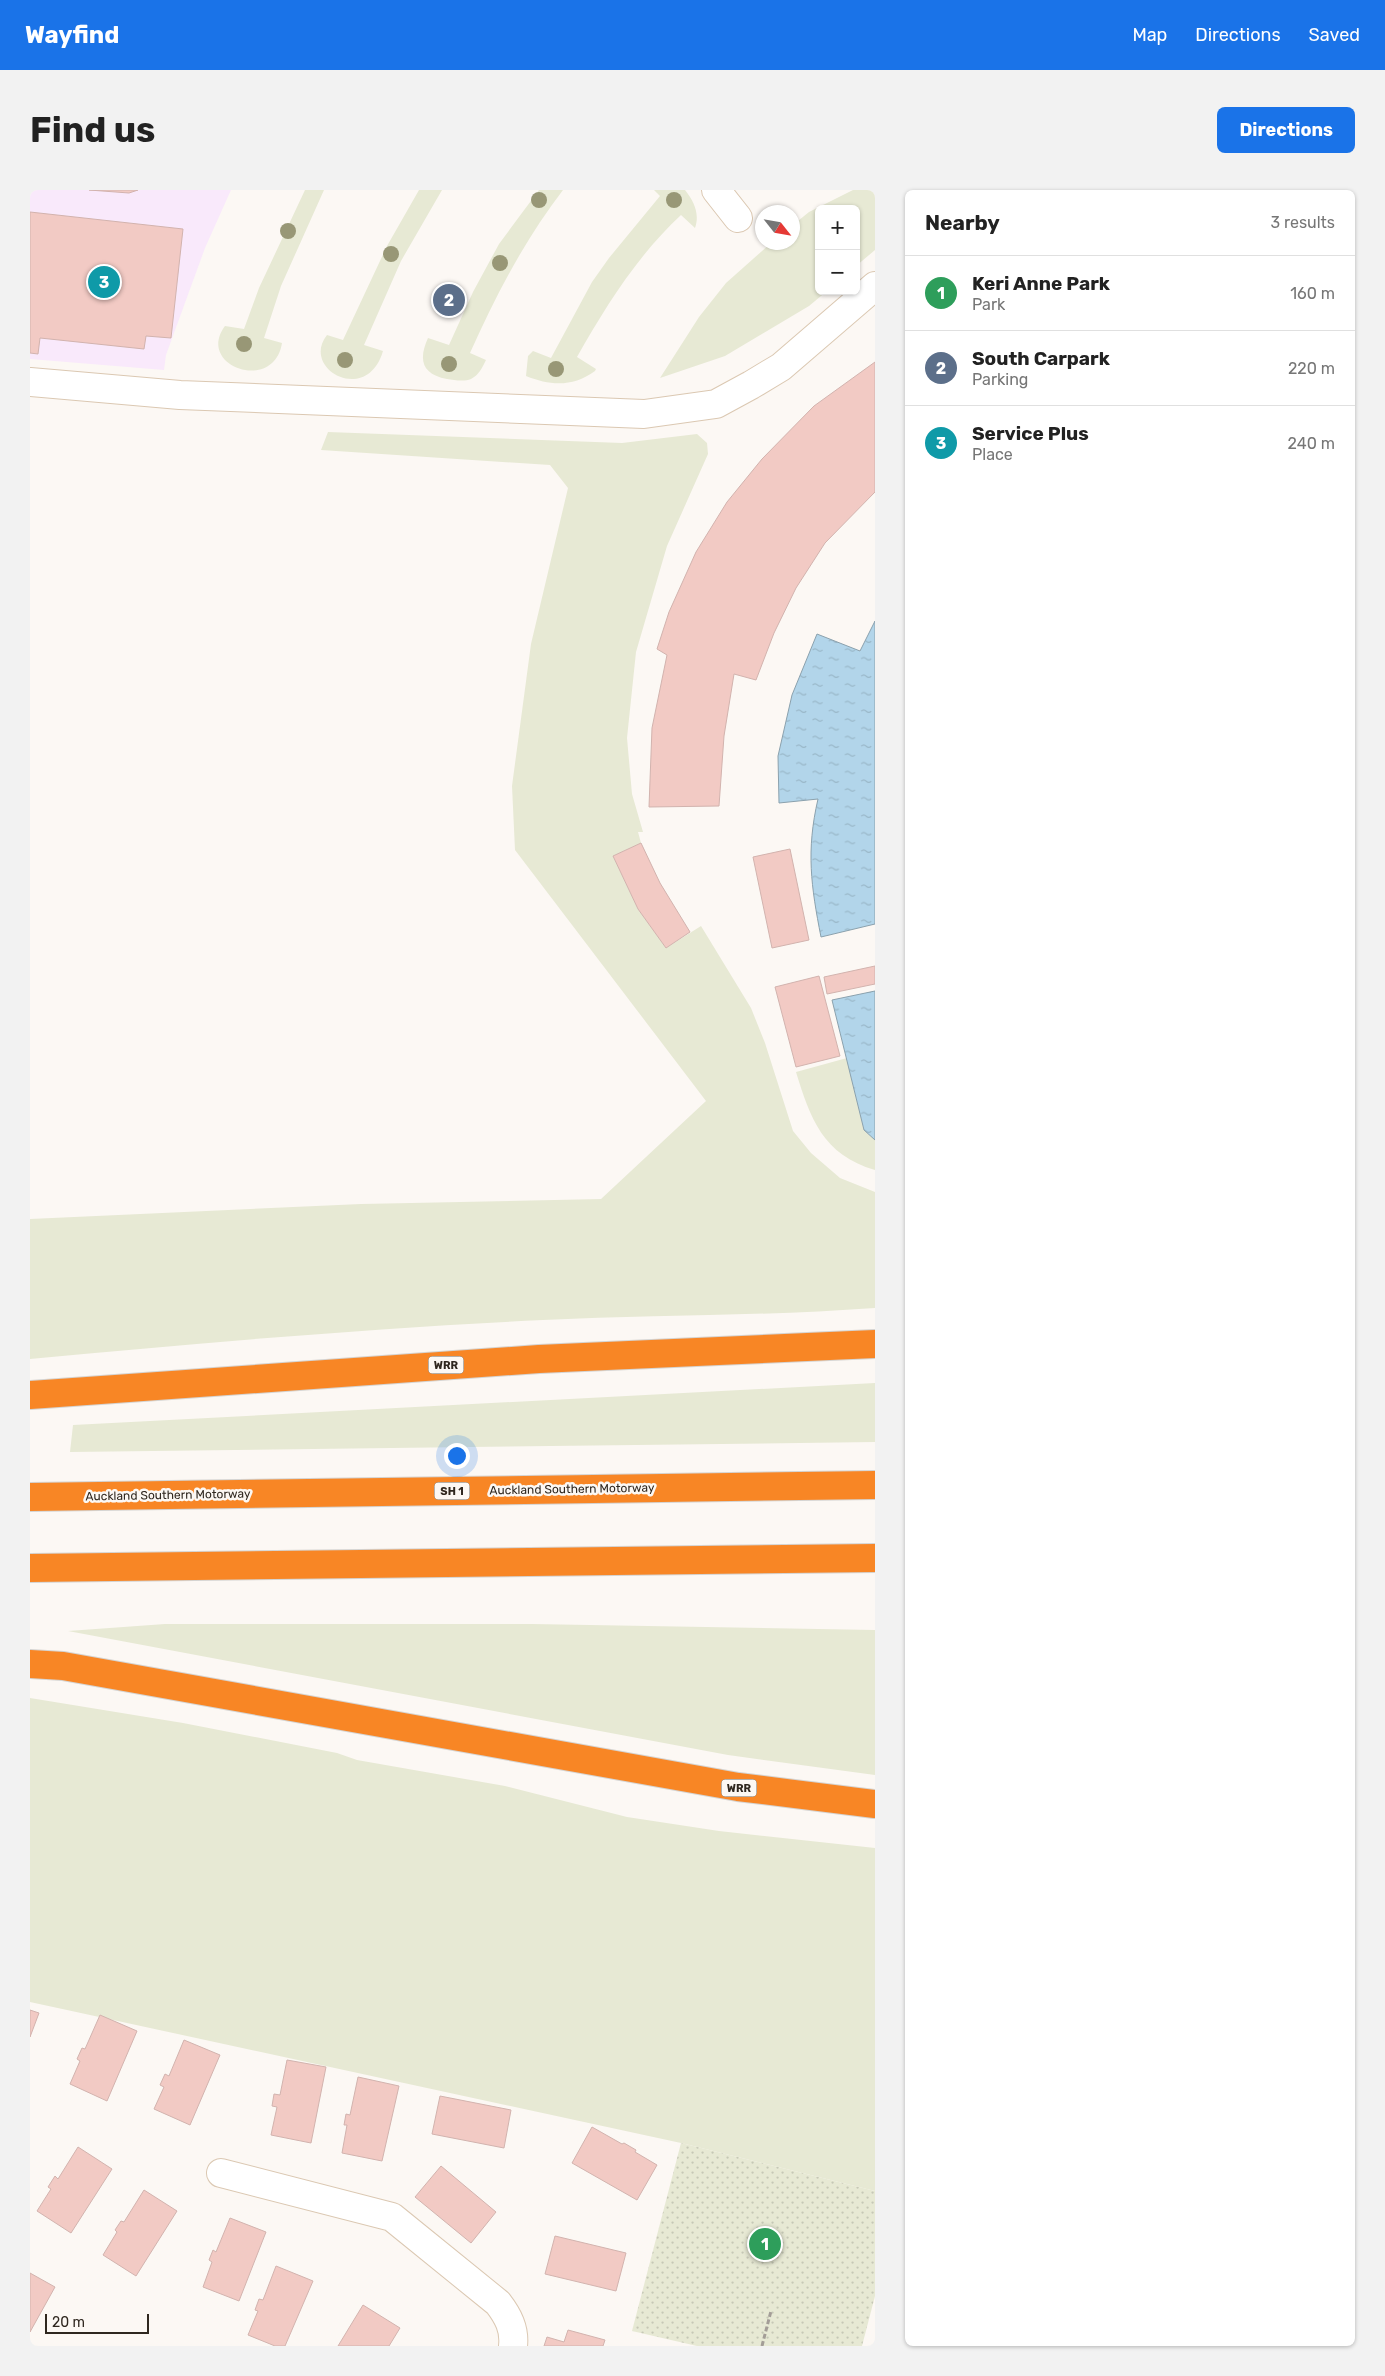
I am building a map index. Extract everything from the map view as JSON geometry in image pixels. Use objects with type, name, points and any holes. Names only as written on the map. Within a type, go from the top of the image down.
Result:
[{"type":"highway","name":"WRR","points":[[30,1395],[539,1359],[871,1345]]},
{"type":"highway","name":"Auckland Southern Motorway","points":[[30,1497],[875,1486]]},
{"type":"highway","points":[[30,1568],[875,1558]]},
{"type":"highway","name":"WRR","points":[[30,1664],[64,1666],[130,1677],[738,1787],[875,1804]]},
{"type":"lane","points":[[716,190],[738,218]]},
{"type":"lane","points":[[30,382],[180,395],[644,414],[716,404],[751,385],[781,367],[875,286]]},
{"type":"lane","points":[[220,2173],[392,2217],[498,2303],[510,2322],[513,2346]]},
{"type":"path","points":[[762,2346],[771,2311]]},
{"type":"shaded area","points":[[30,190],[231,190],[205,248],[166,355],[164,370],[30,359]]},
{"type":"green space","points":[[305,190],[324,190],[281,286],[264,338],[282,343],[276,359],[265,367],[253,371],[239,369],[228,362],[220,353],[219,340],[225,326],[244,329],[259,288]]},
{"type":"green space","points":[[419,190],[442,190],[401,261],[364,345],[383,351],[375,367],[364,376],[351,379],[339,376],[329,370],[322,360],[321,348],[327,335],[343,340],[387,246]]},
{"type":"green space","points":[[539,190],[563,190],[523,249],[490,310],[470,353],[486,360],[482,368],[474,377],[465,380],[447,379],[432,374],[424,365],[423,359],[428,338],[449,345],[473,292],[499,244]]},
{"type":"green space","points":[[654,190],[685,190],[695,208],[697,218],[695,228],[681,215],[650,247],[623,282],[577,357],[596,369],[595,371],[578,380],[562,383],[544,382],[526,376],[528,356],[533,351],[551,358],[592,282],[609,258],[660,196]]},
{"type":"green space","points":[[853,190],[875,190],[875,250],[860,263],[860,205],[823,205]]},
{"type":"green space","points":[[815,209],[815,295],[822,295],[809,306],[725,356],[660,378],[699,317],[726,283],[763,250],[800,250],[800,219]]},
{"type":"green space","points":[[328,432],[622,443],[697,434],[707,443],[708,454],[667,546],[636,652],[627,738],[632,794],[643,832],[638,832],[641,843],[613,856],[638,909],[666,948],[701,926],[751,1008],[765,1043],[793,1131],[811,1153],[840,1178],[875,1192],[875,1308],[792,1313],[585,1318],[479,1323],[286,1336],[30,1359],[30,1219],[361,1204],[601,1199],[706,1101],[515,850],[512,786],[531,644],[568,488],[550,465],[321,450]]},
{"type":"green space","points":[[847,1058],[864,1130],[875,1140],[875,1170],[843,1155],[821,1133],[807,1105],[796,1072]]},
{"type":"green space","points":[[875,1383],[875,1442],[70,1452],[73,1425]]},
{"type":"green space","points":[[165,1624],[532,1624],[875,1630],[875,1775],[728,1755],[68,1631]]},
{"type":"green space","points":[[30,1698],[183,1723],[337,1753],[357,1760],[505,1786],[627,1817],[719,1831],[875,1848],[875,2191],[681,2143],[30,2002]]},
{"type":"green space","points":[[681,2143],[875,2191],[875,2296],[862,2346],[697,2346],[632,2331]]},
{"type":"water","points":[[875,621],[875,924],[821,937],[811,868],[812,835],[818,799],[779,803],[778,756],[792,695],[817,634],[860,651]]},
{"type":"water","points":[[875,991],[875,1140],[864,1130],[832,1000]]},
{"type":"building","points":[[89,190],[138,190],[129,193]]},
{"type":"building","points":[[30,212],[183,229],[171,338],[146,336],[144,349],[40,338],[38,354],[30,353]]},
{"type":"building","points":[[875,362],[875,492],[825,543],[796,588],[774,633],[756,680],[734,674],[724,736],[719,806],[649,807],[652,728],[667,655],[657,649],[669,612],[696,552],[727,502],[762,459],[814,406]]},
{"type":"building","points":[[641,843],[660,883],[690,932],[666,948],[638,909],[613,856]]},
{"type":"building","points":[[790,849],[809,940],[772,948],[753,857]]},
{"type":"building","points":[[875,966],[875,984],[827,994],[824,977]]},
{"type":"building","points":[[819,976],[840,1056],[796,1067],[775,987]]},
{"type":"building","points":[[30,2010],[39,2013],[30,2037]]},
{"type":"building","points":[[100,2015],[137,2031],[107,2101],[70,2084],[80,2061],[77,2059],[82,2048],[85,2049]]},
{"type":"building","points":[[184,2040],[220,2055],[190,2125],[154,2109],[164,2087],[160,2085],[165,2074],[169,2076]]},
{"type":"building","points":[[287,2060],[326,2067],[311,2143],[271,2135],[277,2107],[272,2106],[274,2094],[280,2095]]},
{"type":"building","points":[[358,2077],[399,2086],[382,2161],[342,2153],[347,2125],[344,2125],[346,2114],[350,2115]]},
{"type":"building","points":[[440,2096],[511,2110],[504,2148],[432,2134]]},
{"type":"building","points":[[592,2127],[636,2150],[635,2152],[657,2165],[637,2200],[572,2163]]},
{"type":"building","points":[[78,2147],[112,2169],[71,2233],[37,2211],[51,2189],[48,2187],[55,2176],[58,2179]]},
{"type":"building","points":[[441,2166],[496,2212],[471,2243],[415,2197]]},
{"type":"building","points":[[144,2190],[177,2211],[136,2276],[103,2255],[117,2232],[115,2230],[121,2221],[124,2222]]},
{"type":"building","points":[[230,2218],[266,2232],[239,2301],[203,2287],[212,2262],[209,2260],[213,2250],[216,2252]]},
{"type":"building","points":[[555,2236],[626,2253],[616,2291],[545,2274]]},
{"type":"building","points":[[276,2266],[313,2281],[285,2346],[275,2346],[248,2335],[258,2311],[255,2310],[259,2299],[263,2300]]},
{"type":"building","points":[[30,2273],[55,2287],[30,2332]]},
{"type":"building","points":[[363,2305],[400,2328],[389,2346],[338,2346]]},
{"type":"building","points":[[568,2330],[605,2340],[603,2346],[544,2346],[547,2337],[564,2342]]},
{"type":"place","name":"Service Plus","points":[[104,282]]},
{"type":"place","name":"South Carpark","points":[[449,300]]},
{"type":"place","name":"Keri Anne Park","points":[[765,2244]]}]
